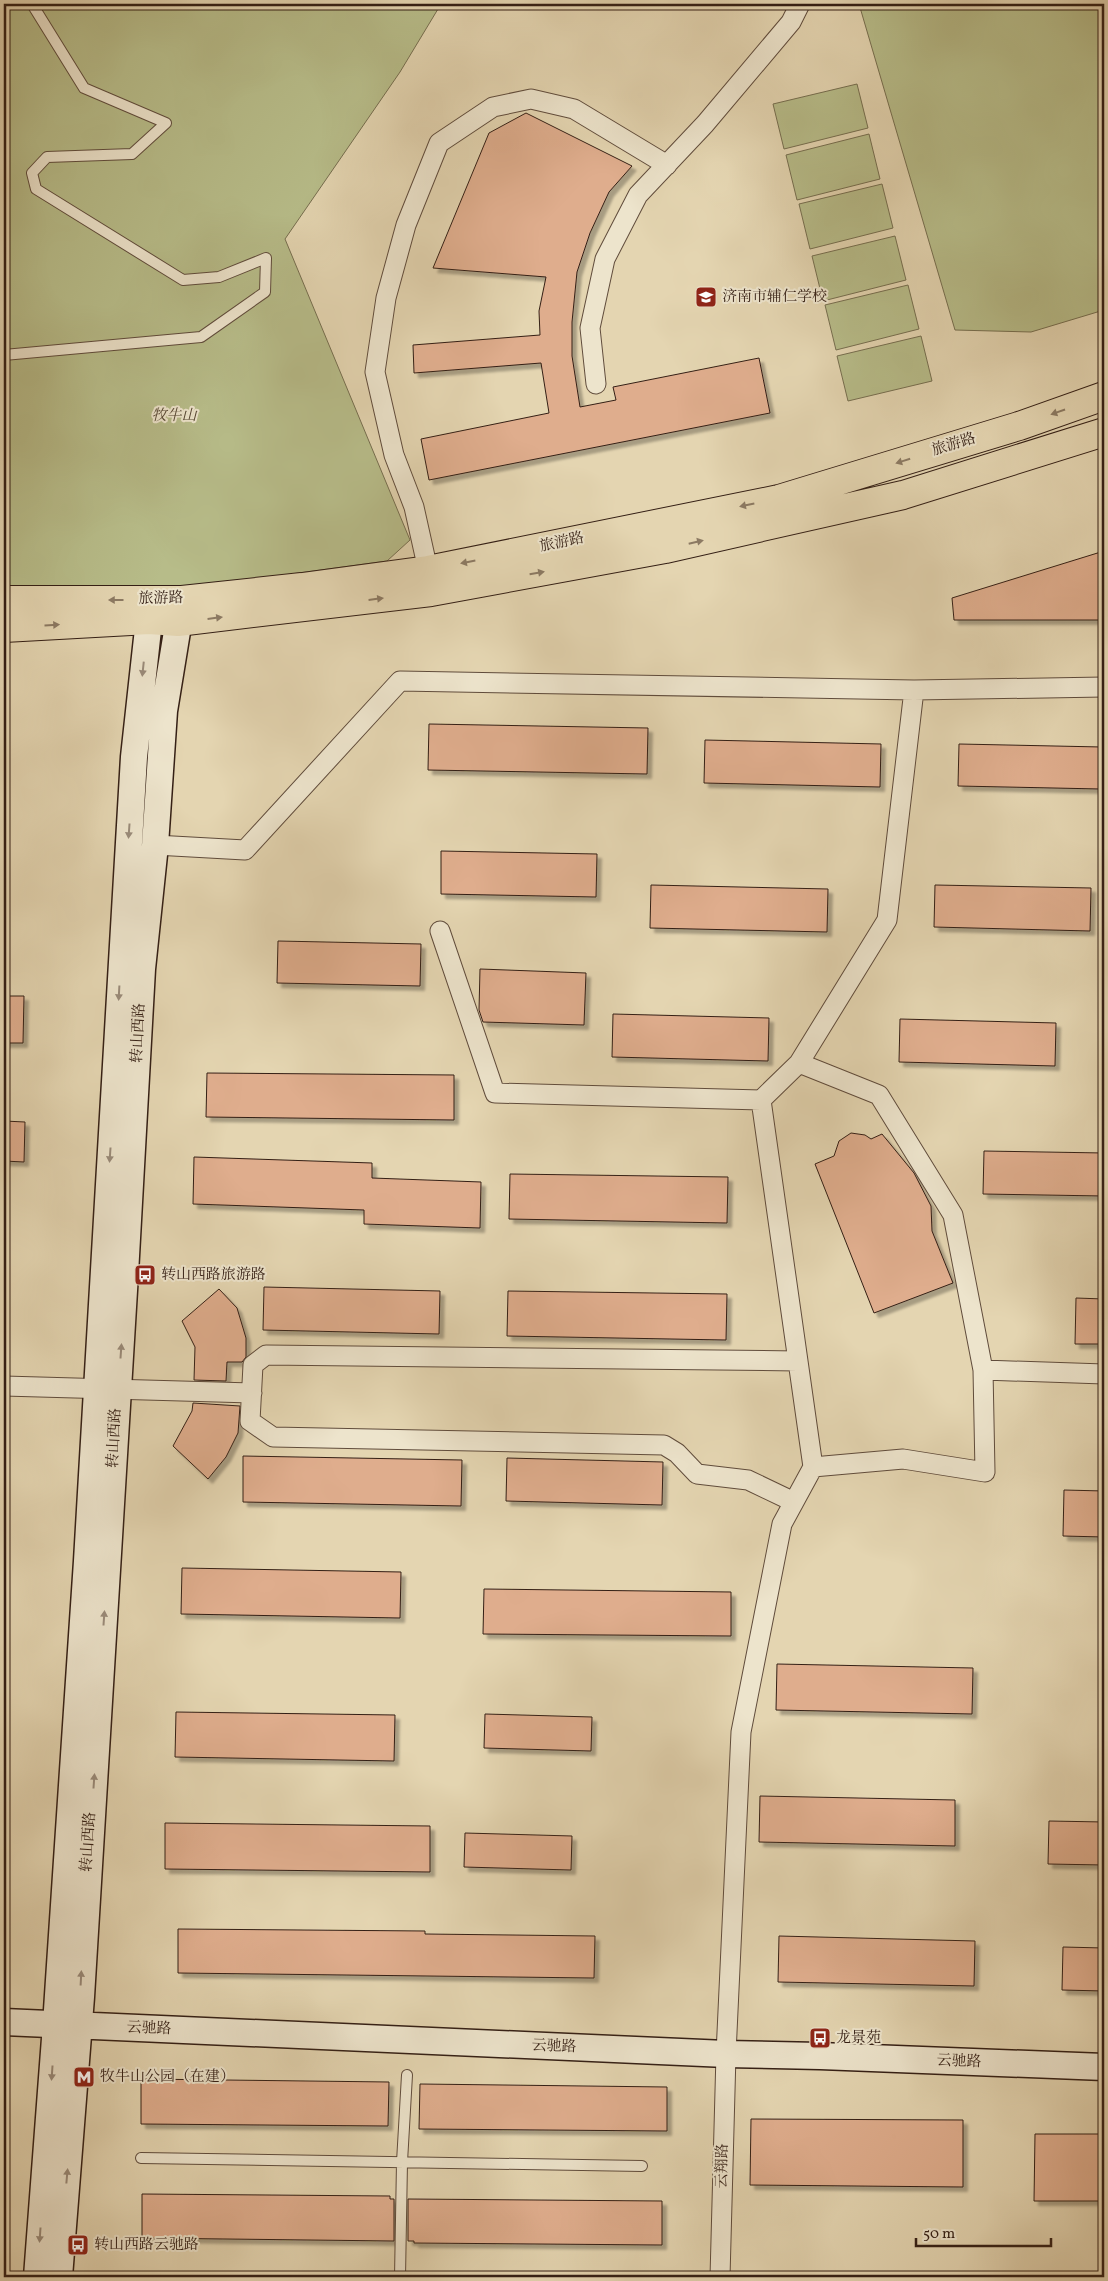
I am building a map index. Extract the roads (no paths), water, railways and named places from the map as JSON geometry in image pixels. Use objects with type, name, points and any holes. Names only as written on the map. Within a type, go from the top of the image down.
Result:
[{"type":"main road","name":"旅游路","points":[[180,611],[302,587],[428,570],[779,499],[1019,426],[1104,396]]},
{"type":"main road","name":"旅游路","points":[[4,600],[180,611],[431,592],[664,550],[903,495],[1104,432]]},
{"type":"main road","name":"旅游路","points":[[4,628],[148,610]]},
{"type":"main road","name":"转山西路","points":[[107,1389],[134,757],[148,610]]},
{"type":"main road","name":"转山西路","points":[[59,2277],[67,2025],[87,1561],[107,1389],[142,969],[155,845],[164,710],[180,611]]},
{"type":"main road","name":"云驰路","points":[[4,2022],[726,2054],[1104,2068]]},
{"type":"main road","name":"转山西路","points":[[36,2277],[67,2025]]},
{"type":"street","points":[[596,384],[590,328],[605,259],[638,196],[705,124],[791,22],[800,4]]},
{"type":"street","points":[[428,570],[414,508],[394,455],[375,372],[386,298],[406,225],[440,143],[493,107],[531,99],[574,110],[667,165]]},
{"type":"street","points":[[155,845],[245,850],[400,681],[914,690],[1104,687]]},
{"type":"street","points":[[440,931],[495,1094],[761,1100],[799,1063],[887,920],[914,690]]},
{"type":"street","points":[[761,1100],[814,1467],[903,1460],[985,1472],[983,1370],[953,1215],[878,1095],[799,1063]]},
{"type":"street","points":[[794,1502],[748,1480],[697,1474],[677,1453],[664,1445],[273,1438],[250,1421],[253,1365],[266,1355],[798,1361]]},
{"type":"street","points":[[983,1370],[1104,1374]]},
{"type":"street","points":[[4,1386],[252,1393]]},
{"type":"street","name":"云翔路","points":[[720,2277],[726,2054],[741,1732],[782,1524],[814,1467]]},
{"type":"lane","points":[[4,355],[201,337],[265,292],[266,258],[219,277],[183,280],[36,189],[32,173],[47,157],[132,154],[166,123],[84,88],[32,4]]},
{"type":"lane","points":[[400,2277],[402,2162],[408,2075]]},
{"type":"lane","points":[[141,2158],[642,2166]]},
{"type":"place","name":"济南市辅仁学校","points":[[706,297]]},
{"type":"place","name":"转山西路旅游路","points":[[145,1275]]},
{"type":"place","name":"龙景苑","points":[[820,2038]]},
{"type":"place","name":"牧牛山公园（在建）","points":[[84,2077]]},
{"type":"place","name":"转山西路云驰路","points":[[78,2245]]},
{"type":"park label","name":"牧牛山","points":[[174,416]]}]
